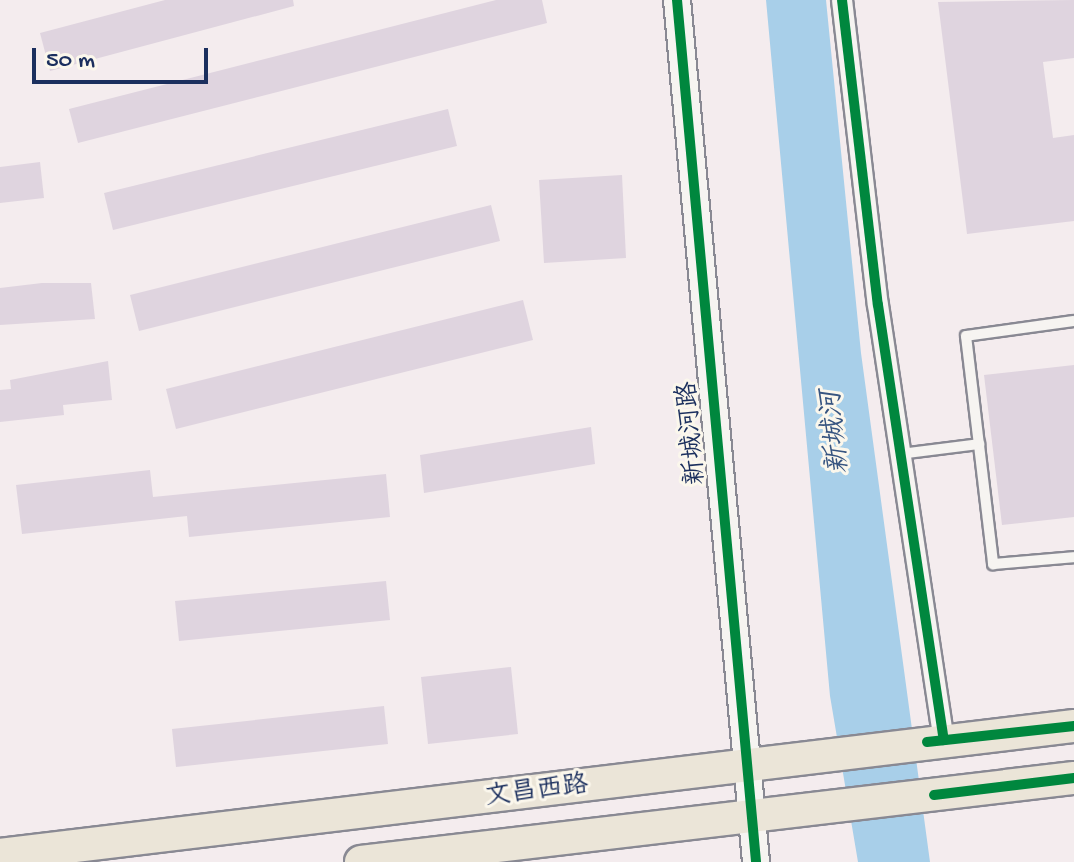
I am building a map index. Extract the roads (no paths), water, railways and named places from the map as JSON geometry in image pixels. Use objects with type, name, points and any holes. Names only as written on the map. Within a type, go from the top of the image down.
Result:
[{"type":"main road","name":"文昌西路","points":[[0,855],[747,769],[936,741],[1074,726]]},
{"type":"main road","name":"文昌西路","points":[[361,862],[1074,778]]},
{"type":"street","name":"新城河路","points":[[677,0],[747,769],[747,815],[756,862]]},
{"type":"street","points":[[842,0],[936,741]]},
{"type":"lane","points":[[1074,321],[966,336],[993,564],[1074,557]]},
{"type":"lane","points":[[900,454],[979,444]]},
{"type":"water","name":"新城河","points":[[766,0],[826,0],[861,353],[930,862],[858,862],[830,696]]}]
